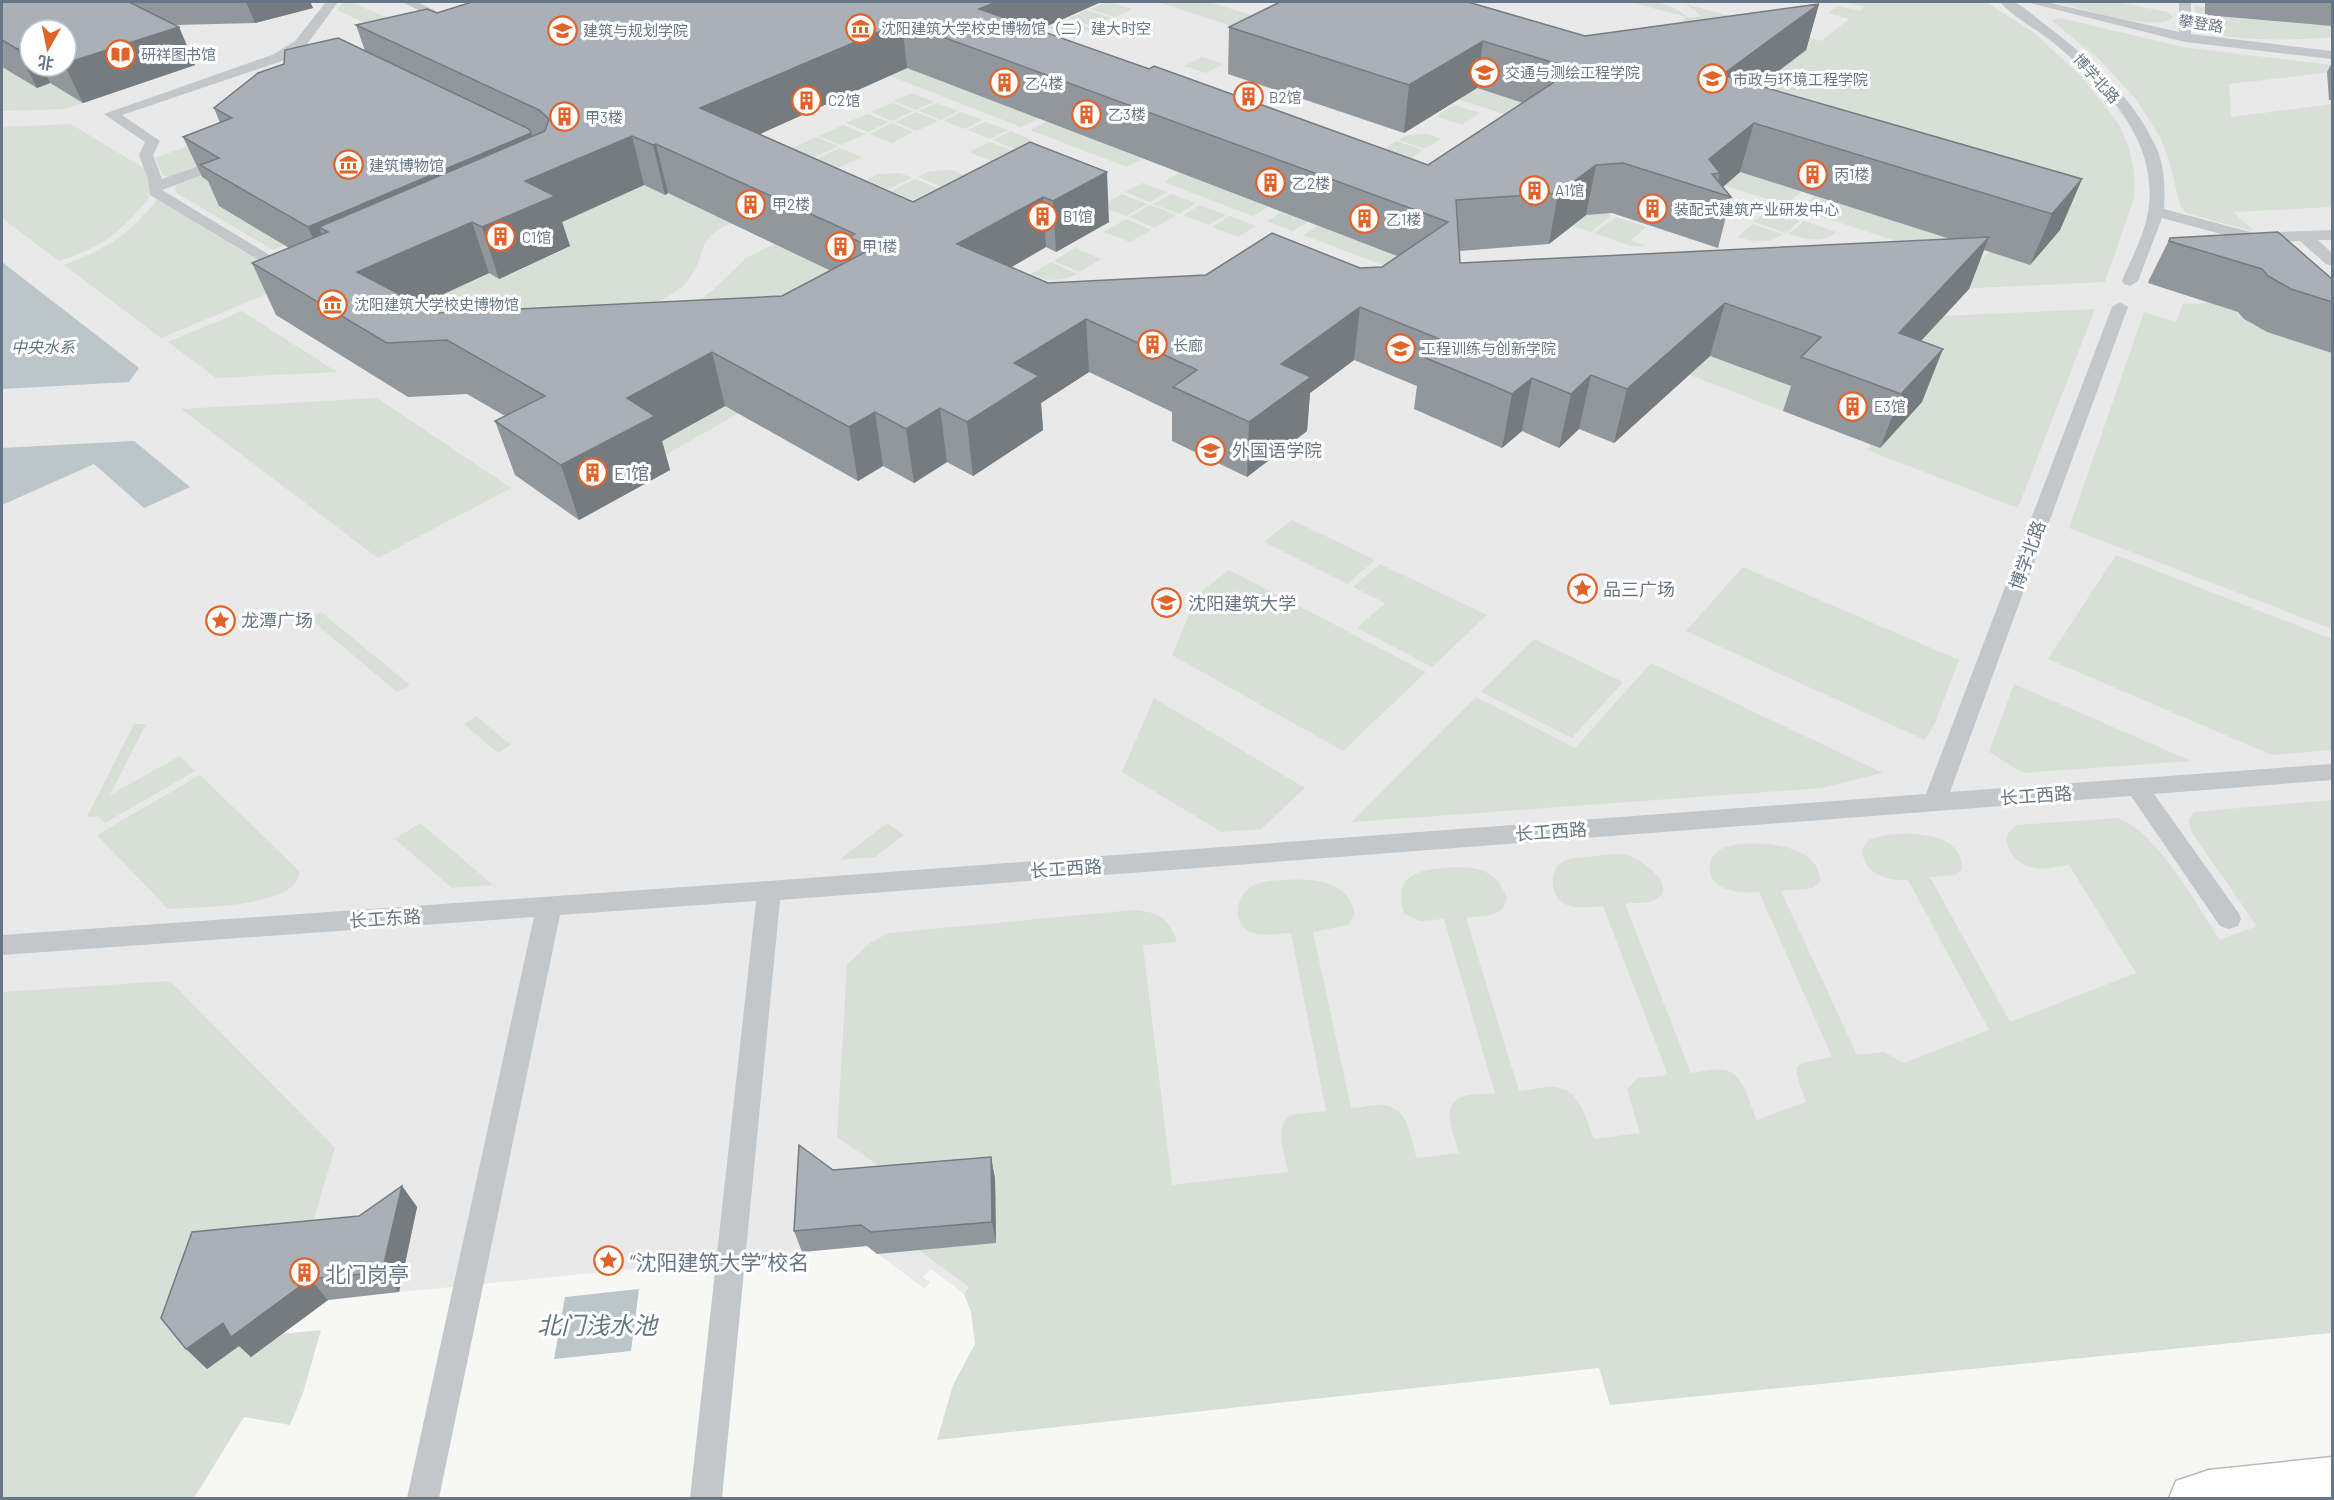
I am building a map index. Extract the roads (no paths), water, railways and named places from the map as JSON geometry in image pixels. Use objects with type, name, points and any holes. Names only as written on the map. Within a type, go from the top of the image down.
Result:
[{"type":"main road","points":[[2200,1496],[2332,1481]]},
{"type":"lane","points":[[298,279],[155,192],[154,172],[146,155],[153,141],[111,114],[278,58],[300,44],[332,2]]},
{"type":"lane","points":[[408,2],[467,28]]},
{"type":"lane","name":"博学北路","points":[[2006,2],[2080,57],[2107,86],[2131,117],[2149,146],[2157,183],[2156,212],[2130,281]]},
{"type":"lane","name":"攀登路","points":[[2032,2],[2185,38],[2332,55]]},
{"type":"lane","points":[[2185,2],[2185,38]]},
{"type":"lane","points":[[300,44],[316,52]]},
{"type":"lane","points":[[187,75],[203,84]]},
{"type":"lane","points":[[155,187],[236,157]]},
{"type":"lane","points":[[2156,212],[2254,238],[2332,235]]},
{"type":"lane","points":[[2304,237],[2332,261]]},
{"type":"lane","name":"博学北路","points":[[1935,802],[2120,307]]},
{"type":"lane","name":"长工西路","points":[[769,891],[2332,772]]},
{"type":"lane","points":[[2137,787],[2229,919]]},
{"type":"lane","points":[[706,1498],[769,891]]},
{"type":"lane","name":"长工东路","points":[[2,945],[769,891]]},
{"type":"lane","points":[[423,1498],[549,907]]},
{"type":"water","name":"中央水系","points":[[2,262],[139,368],[129,382],[2,389]]},
{"type":"water","points":[[134,441],[190,487],[144,508],[94,464],[2,505],[2,448]]},
{"type":"water","name":"北门浅水池","points":[[639,1289],[631,1351],[554,1359],[565,1297]]},
{"type":"place","name":"沈阳建筑大学校史博物馆（二）建大时空","points":[[860,28]]},
{"type":"place","name":"建筑与规划学院","points":[[562,30]]},
{"type":"place","name":"研祥图书馆","points":[[120,54]]},
{"type":"place","name":"交通与测绘工程学院","points":[[1484,72]]},
{"type":"place","name":"市政与环境工程学院","points":[[1712,79]]},
{"type":"place","name":"乙4楼","points":[[1004,83]]},
{"type":"place","name":"B2馆","points":[[1248,97]]},
{"type":"place","name":"C2馆","points":[[807,100]]},
{"type":"place","name":"乙3楼","points":[[1087,114]]},
{"type":"place","name":"甲3楼","points":[[564,117]]},
{"type":"place","name":"建筑博物馆","points":[[348,165]]},
{"type":"place","name":"丙1楼","points":[[1813,174]]},
{"type":"place","name":"乙2楼","points":[[1271,183]]},
{"type":"place","name":"A1馆","points":[[1534,190]]},
{"type":"place","name":"甲2楼","points":[[751,204]]},
{"type":"place","name":"装配式建筑产业研发中心","points":[[1653,209]]},
{"type":"place","name":"B1馆","points":[[1042,216]]},
{"type":"place","name":"乙1楼","points":[[1365,219]]},
{"type":"place","name":"C1馆","points":[[501,237]]},
{"type":"place","name":"甲1楼","points":[[841,246]]},
{"type":"place","name":"沈阳建筑大学校史博物馆","points":[[333,304]]},
{"type":"place","name":"长廊","points":[[1152,345]]},
{"type":"place","name":"工程训练与创新学院","points":[[1400,348]]},
{"type":"place","name":"E3馆","points":[[1853,406]]},
{"type":"place","name":"外国语学院","points":[[1211,450]]},
{"type":"place","name":"E1馆","points":[[593,473]]},
{"type":"place","name":"品三广场","points":[[1582,589]]},
{"type":"place","name":"沈阳建筑大学","points":[[1167,603]]},
{"type":"place","name":"龙潭广场","points":[[220,620]]},
{"type":"place","name":"“沈阳建筑大学”校名","points":[[609,1261]]},
{"type":"place","name":"北门岗亭","points":[[304,1273]]}]
